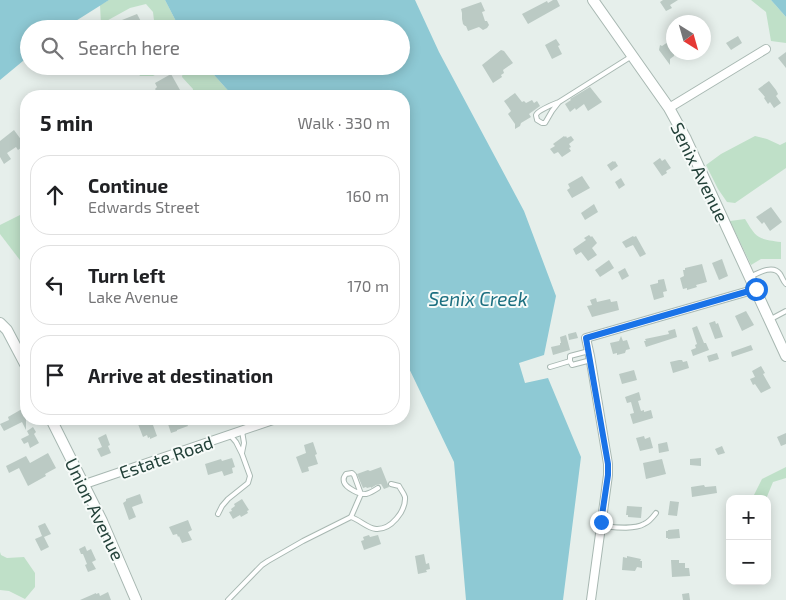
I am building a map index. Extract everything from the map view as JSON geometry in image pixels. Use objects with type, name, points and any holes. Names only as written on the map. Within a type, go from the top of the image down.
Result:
[{"type":"street","name":"Senix Avenue","points":[[593,0],[669,108],[690,148],[786,356]]},
{"type":"street","points":[[669,108],[766,49]]},
{"type":"street","points":[[591,600],[608,464],[586,338],[756,289]]},
{"type":"street","points":[[0,323],[7,330],[20,355]]},
{"type":"street","name":"Union Avenue","points":[[55,425],[85,484],[136,600]]},
{"type":"street","name":"Estate Road","points":[[85,484],[259,425]]},
{"type":"lane","points":[[559,102],[545,123],[537,120],[537,114],[540,111],[559,102],[632,56]]},
{"type":"lane","points":[[750,277],[766,270],[776,270],[786,284]]},
{"type":"lane","points":[[770,320],[786,311]]},
{"type":"lane","points":[[570,361],[570,356],[589,351]]},
{"type":"lane","points":[[550,367],[570,361],[572,364],[591,360]]},
{"type":"lane","points":[[242,431],[244,443],[242,454]]},
{"type":"lane","points":[[218,514],[228,499],[244,487],[250,476],[242,454],[230,435]]},
{"type":"lane","points":[[228,600],[272,557],[351,517],[361,494],[354,475],[346,474],[344,478],[345,484],[361,494],[366,494],[378,488]]},
{"type":"lane","points":[[351,517],[375,529],[389,526],[400,513],[405,497],[399,486],[391,484]]},
{"type":"lane","points":[[601,526],[640,526],[646,524],[656,514]]},
{"type":"green space","points":[[109,0],[165,0],[175,20],[154,20],[153,12],[146,4],[130,8],[108,20],[101,20],[100,5]]},
{"type":"green space","points":[[751,0],[771,0],[786,17],[786,43],[771,41],[766,12]]},
{"type":"green space","points":[[182,75],[214,75],[228,90],[193,90]]},
{"type":"green space","points":[[755,136],[780,145],[786,142],[786,168],[735,203],[727,202],[706,165],[721,154]]},
{"type":"green space","points":[[20,215],[20,260],[0,234],[0,225]]},
{"type":"green space","points":[[745,219],[752,231],[759,237],[781,242],[781,259],[761,259],[751,265],[730,221]]},
{"type":"green space","points":[[786,467],[786,478],[773,482],[768,495],[754,495],[762,479]]},
{"type":"green space","points":[[0,552],[1,555],[7,558],[24,557],[35,573],[35,587],[25,599],[9,591],[0,590]]},
{"type":"water","points":[[0,0],[109,0],[77,20],[20,20],[20,63],[0,80]]},
{"type":"water","name":"Senix Creek","points":[[165,0],[415,0],[439,52],[524,211],[556,296],[544,355],[519,363],[525,383],[548,378],[581,457],[563,600],[466,600],[454,462],[410,370],[410,90],[228,90],[214,75],[410,75],[410,20],[175,20]]},
{"type":"water","points":[[771,0],[786,0],[786,17]]},
{"type":"building","points":[[557,0],[560,6],[528,24],[522,14],[547,1],[548,3]]},
{"type":"building","points":[[663,0],[678,0],[670,5],[672,8],[666,11],[660,2]]},
{"type":"building","points":[[481,2],[485,11],[482,12],[485,21],[489,25],[483,30],[479,27],[468,31],[463,24],[461,9]]},
{"type":"building","points":[[137,14],[140,20],[122,20]]},
{"type":"building","points":[[738,36],[742,43],[731,50],[726,43]]},
{"type":"building","points":[[556,39],[562,54],[552,59],[545,45]]},
{"type":"building","points":[[666,43],[666,60],[659,50],[660,45]]},
{"type":"building","points":[[501,50],[504,51],[513,63],[503,70],[502,77],[493,83],[482,65]]},
{"type":"building","points":[[786,52],[786,68],[778,58]]},
{"type":"building","points":[[172,75],[180,90],[156,90],[157,87],[155,83]]},
{"type":"building","points":[[769,81],[776,90],[778,94],[776,96],[781,103],[774,108],[770,102],[768,104],[758,89]]},
{"type":"building","points":[[590,87],[602,102],[588,111],[584,104],[570,112],[565,104]]},
{"type":"building","points":[[515,93],[522,102],[526,103],[532,100],[534,103],[537,101],[540,106],[529,114],[531,117],[515,129],[515,124],[508,114],[511,111],[504,101]]},
{"type":"building","points":[[14,130],[20,138],[20,149],[18,150],[16,147],[7,153],[11,159],[4,164],[0,157],[0,141]]},
{"type":"building","points":[[564,136],[567,138],[571,136],[574,140],[569,144],[571,151],[562,157],[558,152],[554,154],[550,149],[555,146],[553,144]]},
{"type":"building","points":[[660,158],[662,161],[665,159],[671,168],[662,176],[653,163]]},
{"type":"building","points":[[613,161],[618,166],[611,171],[607,165]]},
{"type":"building","points":[[582,176],[590,188],[572,198],[567,190],[570,188],[568,184]]},
{"type":"building","points":[[621,178],[625,185],[619,189],[615,182]]},
{"type":"building","points":[[594,204],[598,212],[585,220],[581,213]]},
{"type":"building","points":[[771,207],[782,222],[770,231],[764,222],[762,224],[756,217]]},
{"type":"building","points":[[589,235],[597,243],[592,248],[597,255],[588,261],[581,252],[576,255],[573,249],[586,240],[584,238]]},
{"type":"building","points":[[636,236],[646,254],[640,257],[633,245],[626,248],[622,242]]},
{"type":"building","points":[[722,259],[728,276],[719,280],[712,263]]},
{"type":"building","points":[[609,260],[614,268],[600,277],[595,270]]},
{"type":"building","points":[[702,264],[707,282],[696,285],[697,287],[694,288],[683,289],[680,278],[684,276],[683,270]]},
{"type":"building","points":[[625,268],[629,276],[622,280],[618,272]]},
{"type":"building","points":[[664,279],[667,291],[663,292],[664,297],[654,300],[650,285]]},
{"type":"building","points":[[596,298],[597,302],[610,299],[611,302],[617,301],[619,310],[592,317],[587,306],[592,305],[590,300]]},
{"type":"building","points":[[746,311],[754,325],[742,331],[735,316]]},
{"type":"building","points":[[715,321],[716,324],[718,323],[723,337],[715,339],[709,323]]},
{"type":"building","points":[[697,326],[709,350],[693,356],[691,350],[696,348],[695,345],[697,344],[692,328]]},
{"type":"building","points":[[675,329],[677,337],[646,347],[645,339],[669,334],[668,331]]},
{"type":"building","points":[[576,332],[578,338],[569,340],[568,334]]},
{"type":"building","points":[[566,335],[570,350],[553,355],[551,347],[560,345],[560,337]]},
{"type":"building","points":[[621,336],[623,341],[627,340],[630,349],[626,350],[625,353],[613,354],[610,343],[619,341]]},
{"type":"building","points":[[751,345],[753,350],[732,357],[731,352]]},
{"type":"building","points":[[717,353],[719,359],[709,362],[707,356]]},
{"type":"building","points":[[687,361],[689,368],[673,373],[670,362]]},
{"type":"building","points":[[761,366],[771,388],[761,393],[750,379],[755,377],[752,371]]},
{"type":"building","points":[[634,370],[637,380],[622,384],[619,374]]},
{"type":"building","points":[[639,392],[641,400],[638,401],[641,411],[651,410],[653,418],[633,424],[630,414],[634,413],[631,402],[627,403],[625,397]]},
{"type":"building","points":[[20,410],[20,423],[4,431],[0,424],[9,420],[8,417]]},
{"type":"building","points":[[138,425],[153,425],[157,436],[150,439],[147,435],[143,437]]},
{"type":"building","points":[[168,425],[188,425],[188,426],[171,433]]},
{"type":"building","points":[[33,427],[36,432],[34,434],[39,443],[30,448],[28,442],[24,444],[21,439],[29,435],[27,431]]},
{"type":"building","points":[[786,433],[786,444],[781,446],[777,437]]},
{"type":"building","points":[[106,434],[111,453],[101,457],[97,449],[102,447],[98,438]]},
{"type":"building","points":[[644,436],[645,439],[650,437],[653,448],[640,451],[636,438]]},
{"type":"building","points":[[313,442],[318,464],[308,467],[309,471],[302,473],[296,457],[306,453],[304,445]]},
{"type":"building","points":[[667,442],[669,451],[659,453],[658,444]]},
{"type":"building","points":[[722,446],[725,453],[718,455],[715,449]]},
{"type":"building","points":[[48,453],[56,468],[28,486],[19,468],[9,473],[6,466],[26,456],[30,463]]},
{"type":"building","points":[[232,458],[235,467],[232,468],[233,473],[224,476],[222,471],[208,475],[205,464]]},
{"type":"building","points":[[701,458],[701,466],[690,465],[690,459]]},
{"type":"building","points":[[662,459],[666,474],[646,479],[643,463]]},
{"type":"building","points":[[381,467],[389,487],[384,489],[381,484],[371,488],[363,488],[357,474]]},
{"type":"building","points":[[704,485],[705,487],[716,486],[717,493],[692,497],[691,487]]},
{"type":"building","points":[[140,494],[143,503],[132,507],[136,517],[129,520],[123,503],[126,499]]},
{"type":"building","points":[[242,499],[249,510],[247,511],[248,513],[233,519],[229,512],[232,511],[231,509],[235,506],[234,504]]},
{"type":"building","points":[[670,501],[679,502],[677,516],[668,515]]},
{"type":"building","points":[[627,506],[642,507],[641,518],[628,517],[626,515]]},
{"type":"building","points":[[188,520],[192,530],[188,532],[192,540],[182,543],[179,536],[177,534],[173,535],[169,527]]},
{"type":"building","points":[[45,523],[51,534],[44,537],[49,547],[41,551],[35,539],[42,536],[38,526]]},
{"type":"building","points":[[679,529],[680,538],[666,538],[666,531]]},
{"type":"building","points":[[369,535],[370,537],[378,535],[381,544],[364,550],[361,541],[364,540],[363,537]]},
{"type":"building","points":[[85,546],[87,551],[91,549],[96,560],[92,562],[96,569],[88,572],[85,565],[87,564],[79,549]]},
{"type":"building","points":[[424,554],[426,564],[429,563],[430,569],[426,570],[427,572],[418,574],[415,556]]},
{"type":"building","points":[[627,556],[641,559],[642,568],[637,567],[635,571],[622,570],[623,557],[627,558]]},
{"type":"building","points":[[671,560],[679,560],[679,563],[685,563],[685,568],[689,568],[690,576],[672,577]]},
{"type":"building","points":[[108,592],[111,600],[80,600],[96,593],[99,593],[100,596]]},
{"type":"building","points":[[689,593],[690,600],[683,600],[682,594]]},
{"type":"route","points":[[601,522],[608,464],[586,338],[756,289]]}]
